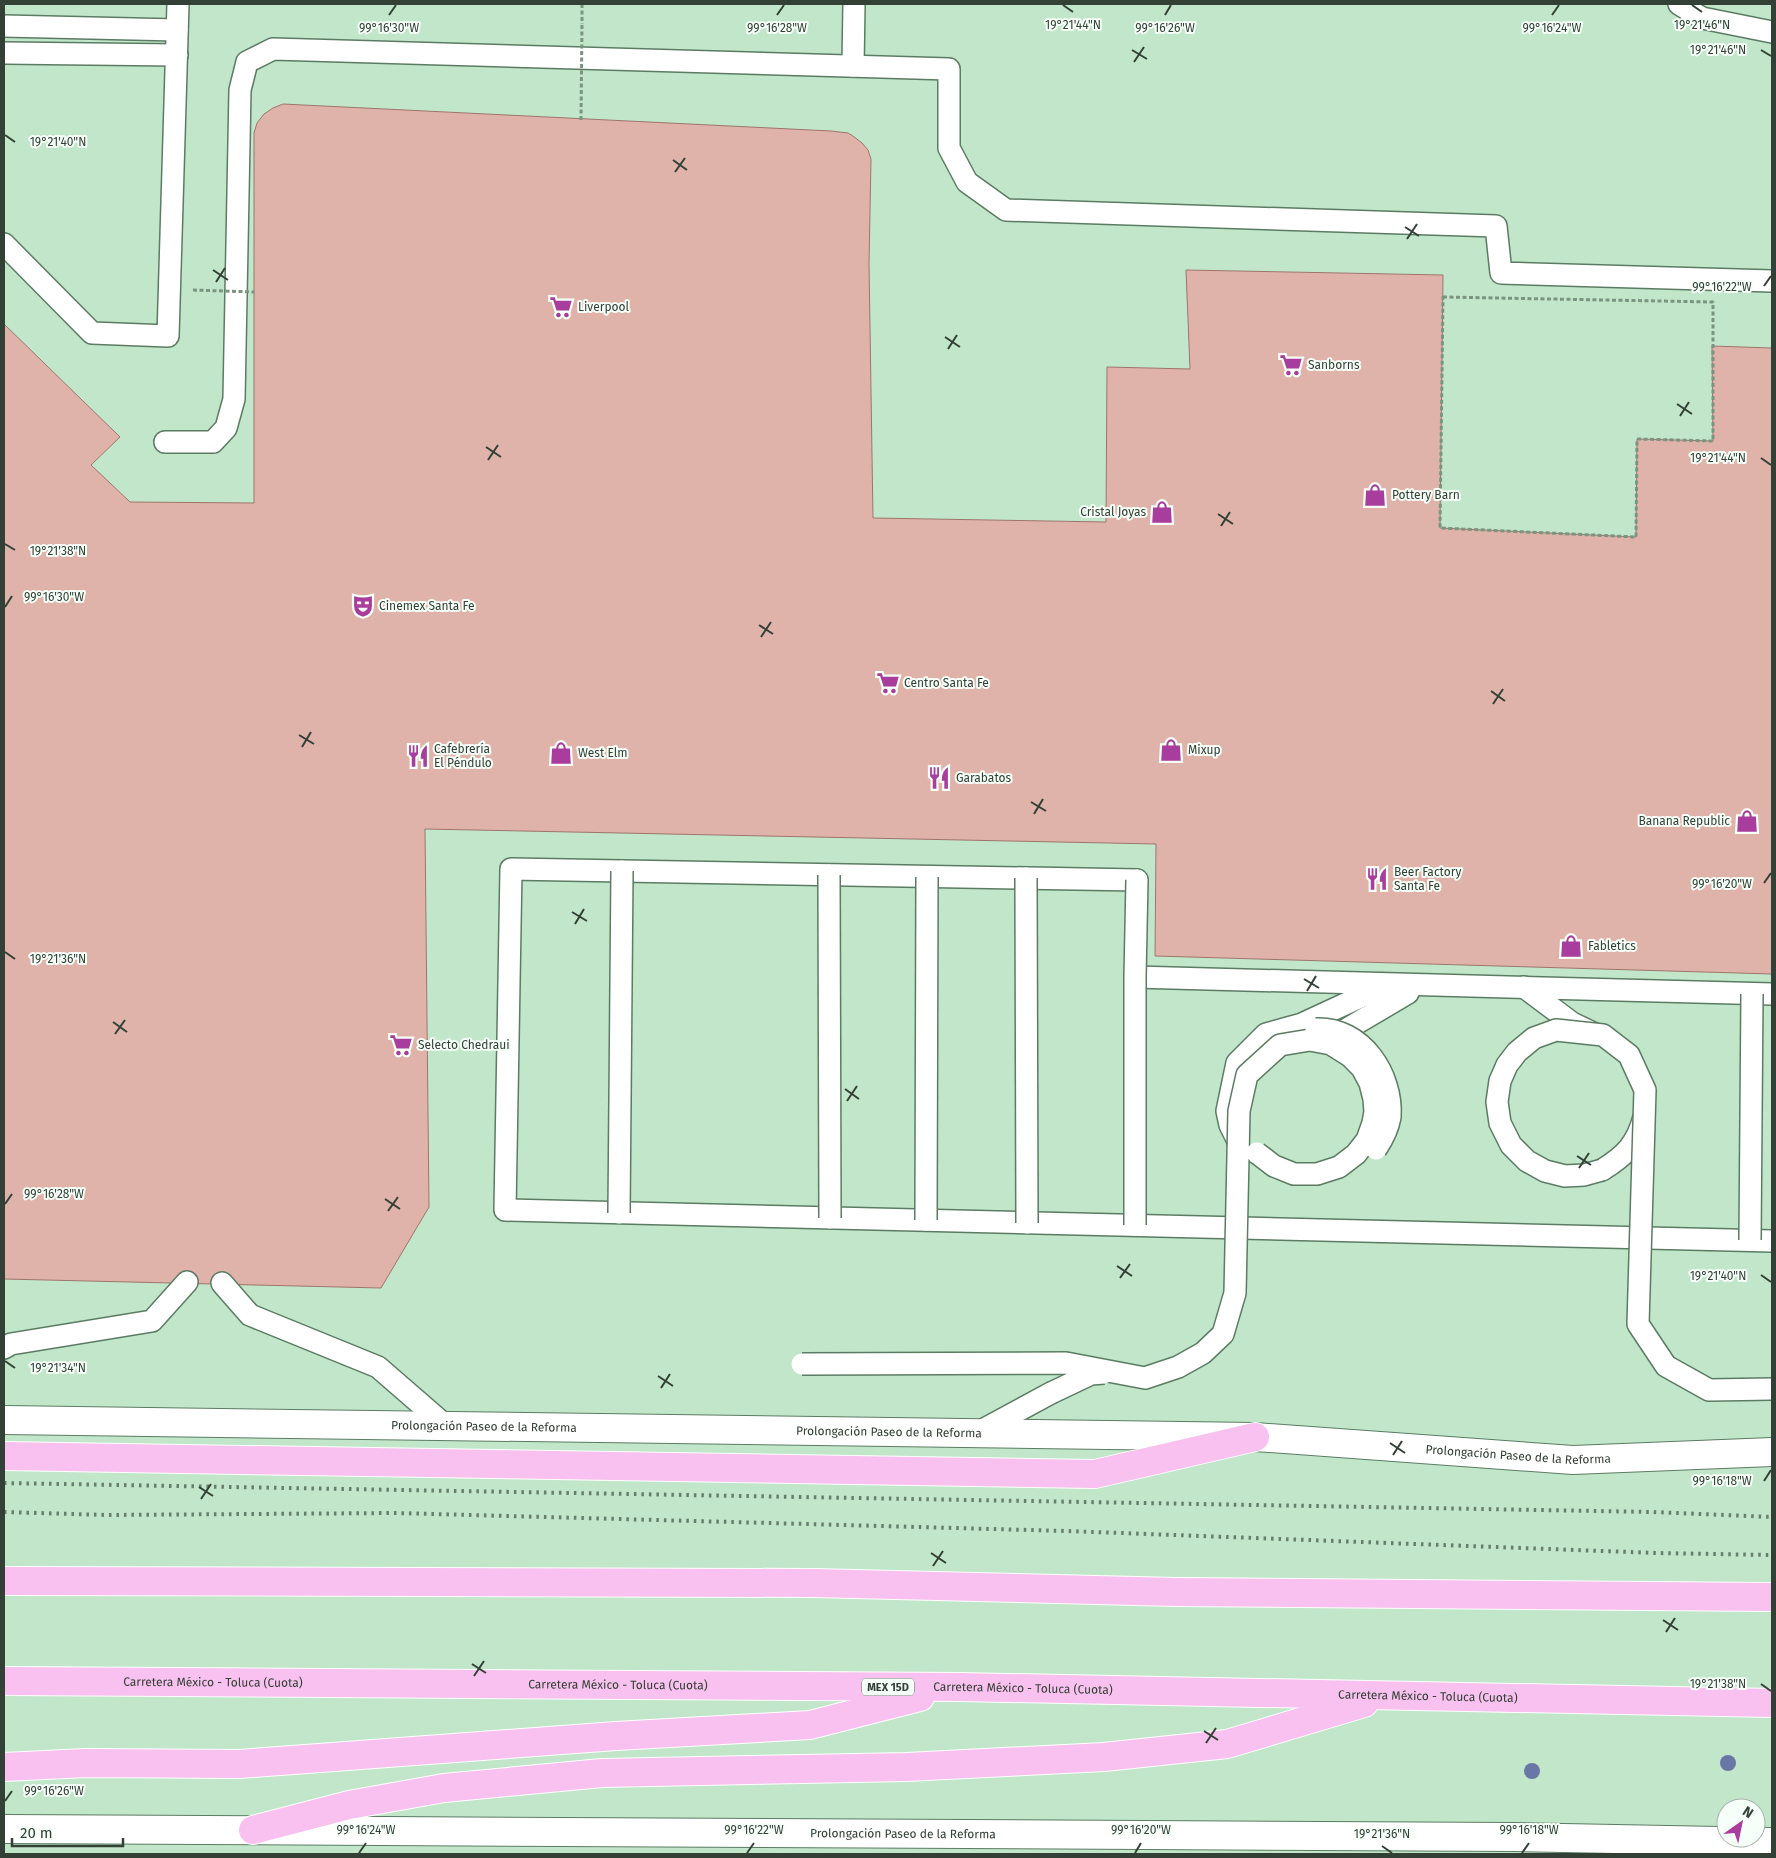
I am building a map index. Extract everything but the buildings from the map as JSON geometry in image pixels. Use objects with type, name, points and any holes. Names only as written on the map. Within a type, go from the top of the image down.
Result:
[{"type":"highway","points":[[4,1456],[1095,1474],[1255,1437]]},
{"type":"highway","points":[[4,1580],[813,1583],[1176,1592],[1772,1597]]},
{"type":"highway","name":"Carretera México - Toluca (Cuota)","points":[[4,1681],[960,1687],[1772,1703]]},
{"type":"highway","points":[[4,1767],[86,1763],[239,1764],[616,1736],[810,1725],[960,1687]]},
{"type":"highway","points":[[253,1830],[349,1805],[444,1788],[602,1773],[907,1767],[1104,1757],[1227,1744],[1390,1696]]},
{"type":"main road","name":"Prolongación Paseo de la Reforma","points":[[4,1420],[1255,1437],[1573,1460],[1772,1452]]},
{"type":"main road","name":"Prolongación Paseo de la Reforma","points":[[4,1829],[1514,1837],[1772,1842]]},
{"type":"main road","points":[[1389,1854],[1514,1837]]},
{"type":"lane","points":[[4,244],[92,333],[168,336],[178,4]]},
{"type":"lane","points":[[853,66],[854,4]]},
{"type":"lane","points":[[1679,4],[1702,18],[1772,32]]},
{"type":"lane","points":[[4,26],[177,30]]},
{"type":"lane","points":[[165,442],[213,442],[226,428],[234,399],[240,90],[247,62],[273,49],[949,69],[950,148],[967,182],[1006,210],[1496,226],[1501,273],[1772,280]]},
{"type":"lane","points":[[4,53],[177,55]]},
{"type":"lane","points":[[1135,1226],[1137,880],[512,868],[505,1210],[1135,1226],[1772,1241]]},
{"type":"lane","points":[[618,1213],[622,871]]},
{"type":"lane","points":[[829,875],[830,1218]]},
{"type":"lane","points":[[926,1220],[927,877]]},
{"type":"lane","points":[[1026,878],[1027,1223]]},
{"type":"lane","points":[[1135,977],[1762,994],[1750,1240]]},
{"type":"lane","points":[[977,1433],[1051,1393],[1091,1374],[1136,1370],[1184,1356],[1218,1328],[1228,1298],[1234,1088],[1257,1048],[1287,1031],[1328,1029],[1348,1036],[1364,1048],[1377,1063],[1386,1080],[1390,1099],[1390,1119],[1383,1138],[1373,1155],[1361,1167],[1347,1176],[1326,1183],[1304,1184],[1286,1180],[1274,1174],[1236,1138],[1227,1111],[1237,1063],[1266,1034],[1302,1024],[1389,984]]},
{"type":"lane","points":[[1524,987],[1572,1023],[1616,1043],[1638,1069],[1645,1111],[1640,1132],[1628,1151],[1616,1162],[1602,1170],[1584,1175],[1565,1176],[1545,1172],[1527,1161],[1511,1145],[1500,1123],[1497,1102],[1500,1081],[1506,1066],[1517,1052],[1534,1038],[1556,1030],[1603,1035],[1628,1055],[1645,1090],[1638,1324],[1666,1366],[1709,1390],[1772,1389]]},
{"type":"lane","points":[[802,1364],[1066,1363],[1145,1378],[1178,1368],[1203,1353],[1223,1334],[1235,1293],[1239,1111],[1247,1075],[1280,1045],[1310,1040],[1331,1044],[1350,1056],[1362,1068],[1370,1083],[1375,1112],[1367,1140],[1356,1154],[1339,1167],[1317,1174],[1294,1174],[1255,1156],[1244,1134],[1237,1088],[1257,1053],[1292,1036],[1330,1039],[1408,993]]},
{"type":"lane","points":[[4,1348],[11,1344],[152,1322],[187,1282]]},
{"type":"lane","points":[[222,1283],[250,1314],[378,1367],[446,1426]]},
{"type":"path","points":[[581,120],[582,4]]},
{"type":"path","points":[[194,290],[254,292]]},
{"type":"path","points":[[1443,297],[1713,302],[1713,441],[1637,438],[1636,536],[1440,528],[1443,297]]},
{"type":"railway","points":[[4,1483],[1653,1512],[1772,1517]]},
{"type":"railway","points":[[4,1512],[107,1515],[396,1513],[1067,1531],[1656,1553],[1772,1555]]},
{"type":"place","name":"Liverpool","points":[[561,307]]},
{"type":"place","name":"Sanborns","points":[[1291,365]]},
{"type":"place","name":"Pottery Barn","points":[[1375,495]]},
{"type":"place","name":"Cristal Joyas","points":[[1162,512]]},
{"type":"place","name":"Cinemex Santa Fe","points":[[363,606]]},
{"type":"place","name":"Centro Santa Fe","points":[[888,683]]},
{"type":"place","name":"Mixup","points":[[1171,750]]},
{"type":"place","name":"West Elm","points":[[561,753]]},
{"type":"place","name":"Cafebrería El Péndulo","points":[[418,756]]},
{"type":"place","name":"Garabatos","points":[[939,778]]},
{"type":"place","name":"Banana Republic","points":[[1747,821]]},
{"type":"place","name":"Beer Factory Santa Fe","points":[[1377,879]]},
{"type":"place","name":"Fabletics","points":[[1571,946]]},
{"type":"place","name":"Selecto Chedraui","points":[[401,1045]]}]
